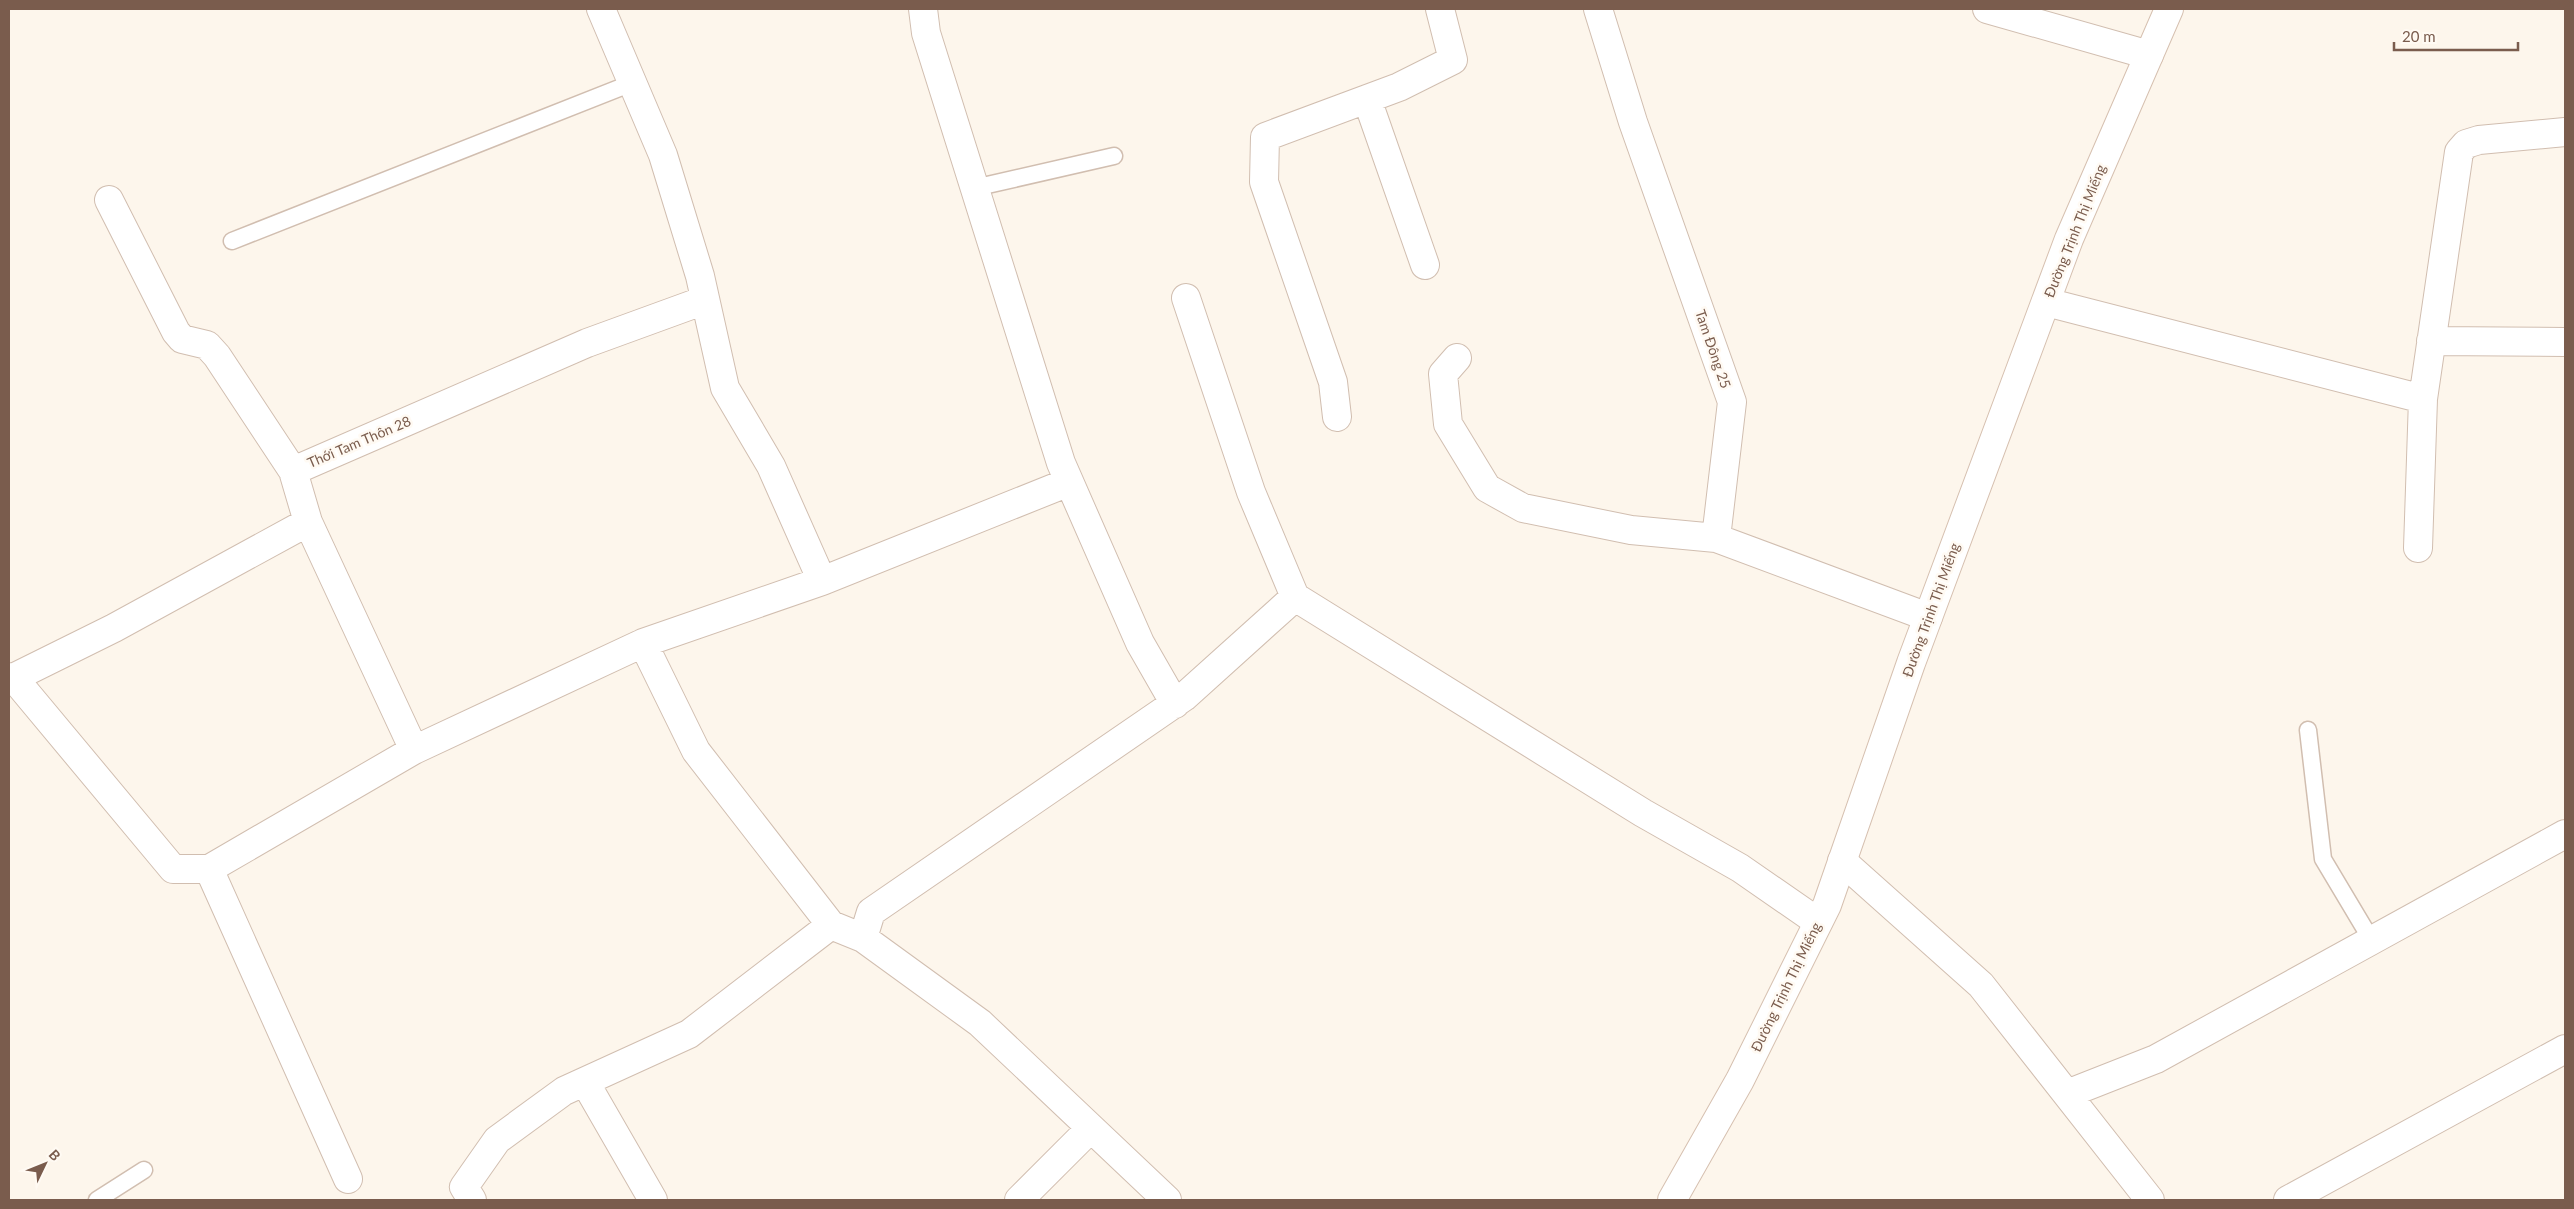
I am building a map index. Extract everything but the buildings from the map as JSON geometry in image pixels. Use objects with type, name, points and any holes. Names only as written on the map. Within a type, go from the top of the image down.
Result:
[{"type":"street","points":[[600,9],[663,155],[705,300],[725,388],[771,466],[822,581]]},
{"type":"street","points":[[924,9],[926,33],[1061,463],[1140,643],[1175,704]]},
{"type":"street","points":[[1336,417],[1333,382],[1264,182],[1265,137],[1399,87],[1453,60],[1440,9]]},
{"type":"street","name":"Tam Đông 25","points":[[1598,9],[1633,122],[1732,402],[1716,538]]},
{"type":"street","points":[[1988,9],[2149,54]]},
{"type":"street","name":"Đường Trịnh Thị Miếng","points":[[1672,1200],[1740,1080],[1818,922],[1842,861],[1928,618],[2069,239],[2169,9]]},
{"type":"street","points":[[1367,100],[1425,265]]},
{"type":"street","points":[[2418,548],[2423,399],[2459,152],[2466,144],[2479,140],[2565,132]]},
{"type":"street","points":[[109,200],[176,332],[182,339],[207,345],[217,356],[293,471]]},
{"type":"street","points":[[1186,298],[1251,492],[1295,597],[1643,813],[1740,868],[1818,922]]},
{"type":"street","name":"Thới Tam Thôn 28","points":[[414,750],[308,522],[293,471],[588,343],[705,300]]},
{"type":"street","points":[[2046,302],[2423,399]]},
{"type":"street","points":[[2431,341],[2565,342]]},
{"type":"street","points":[[1457,358],[1444,374],[1448,424],[1487,488],[1522,508],[1631,530],[1716,538],[1928,618]]},
{"type":"street","points":[[308,522],[114,628],[11,679],[173,869],[209,869],[414,750],[643,643],[822,581],[1069,482]]},
{"type":"street","points":[[863,938],[871,912],[1175,704],[1295,597]]},
{"type":"street","points":[[643,643],[696,751],[831,925],[863,938],[980,1023],[1168,1200]]},
{"type":"street","points":[[2067,1094],[2156,1058],[2372,942],[2565,834]]},
{"type":"street","points":[[1842,861],[1981,985],[2150,1200]]},
{"type":"street","points":[[209,869],[348,1179]]},
{"type":"street","points":[[472,1200],[464,1187],[497,1140],[564,1092],[690,1034],[831,925]]},
{"type":"street","points":[[2288,1200],[2565,1049]]},
{"type":"street","points":[[585,1082],[653,1200]]},
{"type":"street","points":[[1018,1200],[1091,1128]]},
{"type":"lane","points":[[232,241],[632,83]]},
{"type":"lane","points":[[974,188],[1114,156]]},
{"type":"lane","points":[[2308,730],[2323,859],[2372,942]]},
{"type":"lane","points":[[97,1200],[144,1170]]}]
